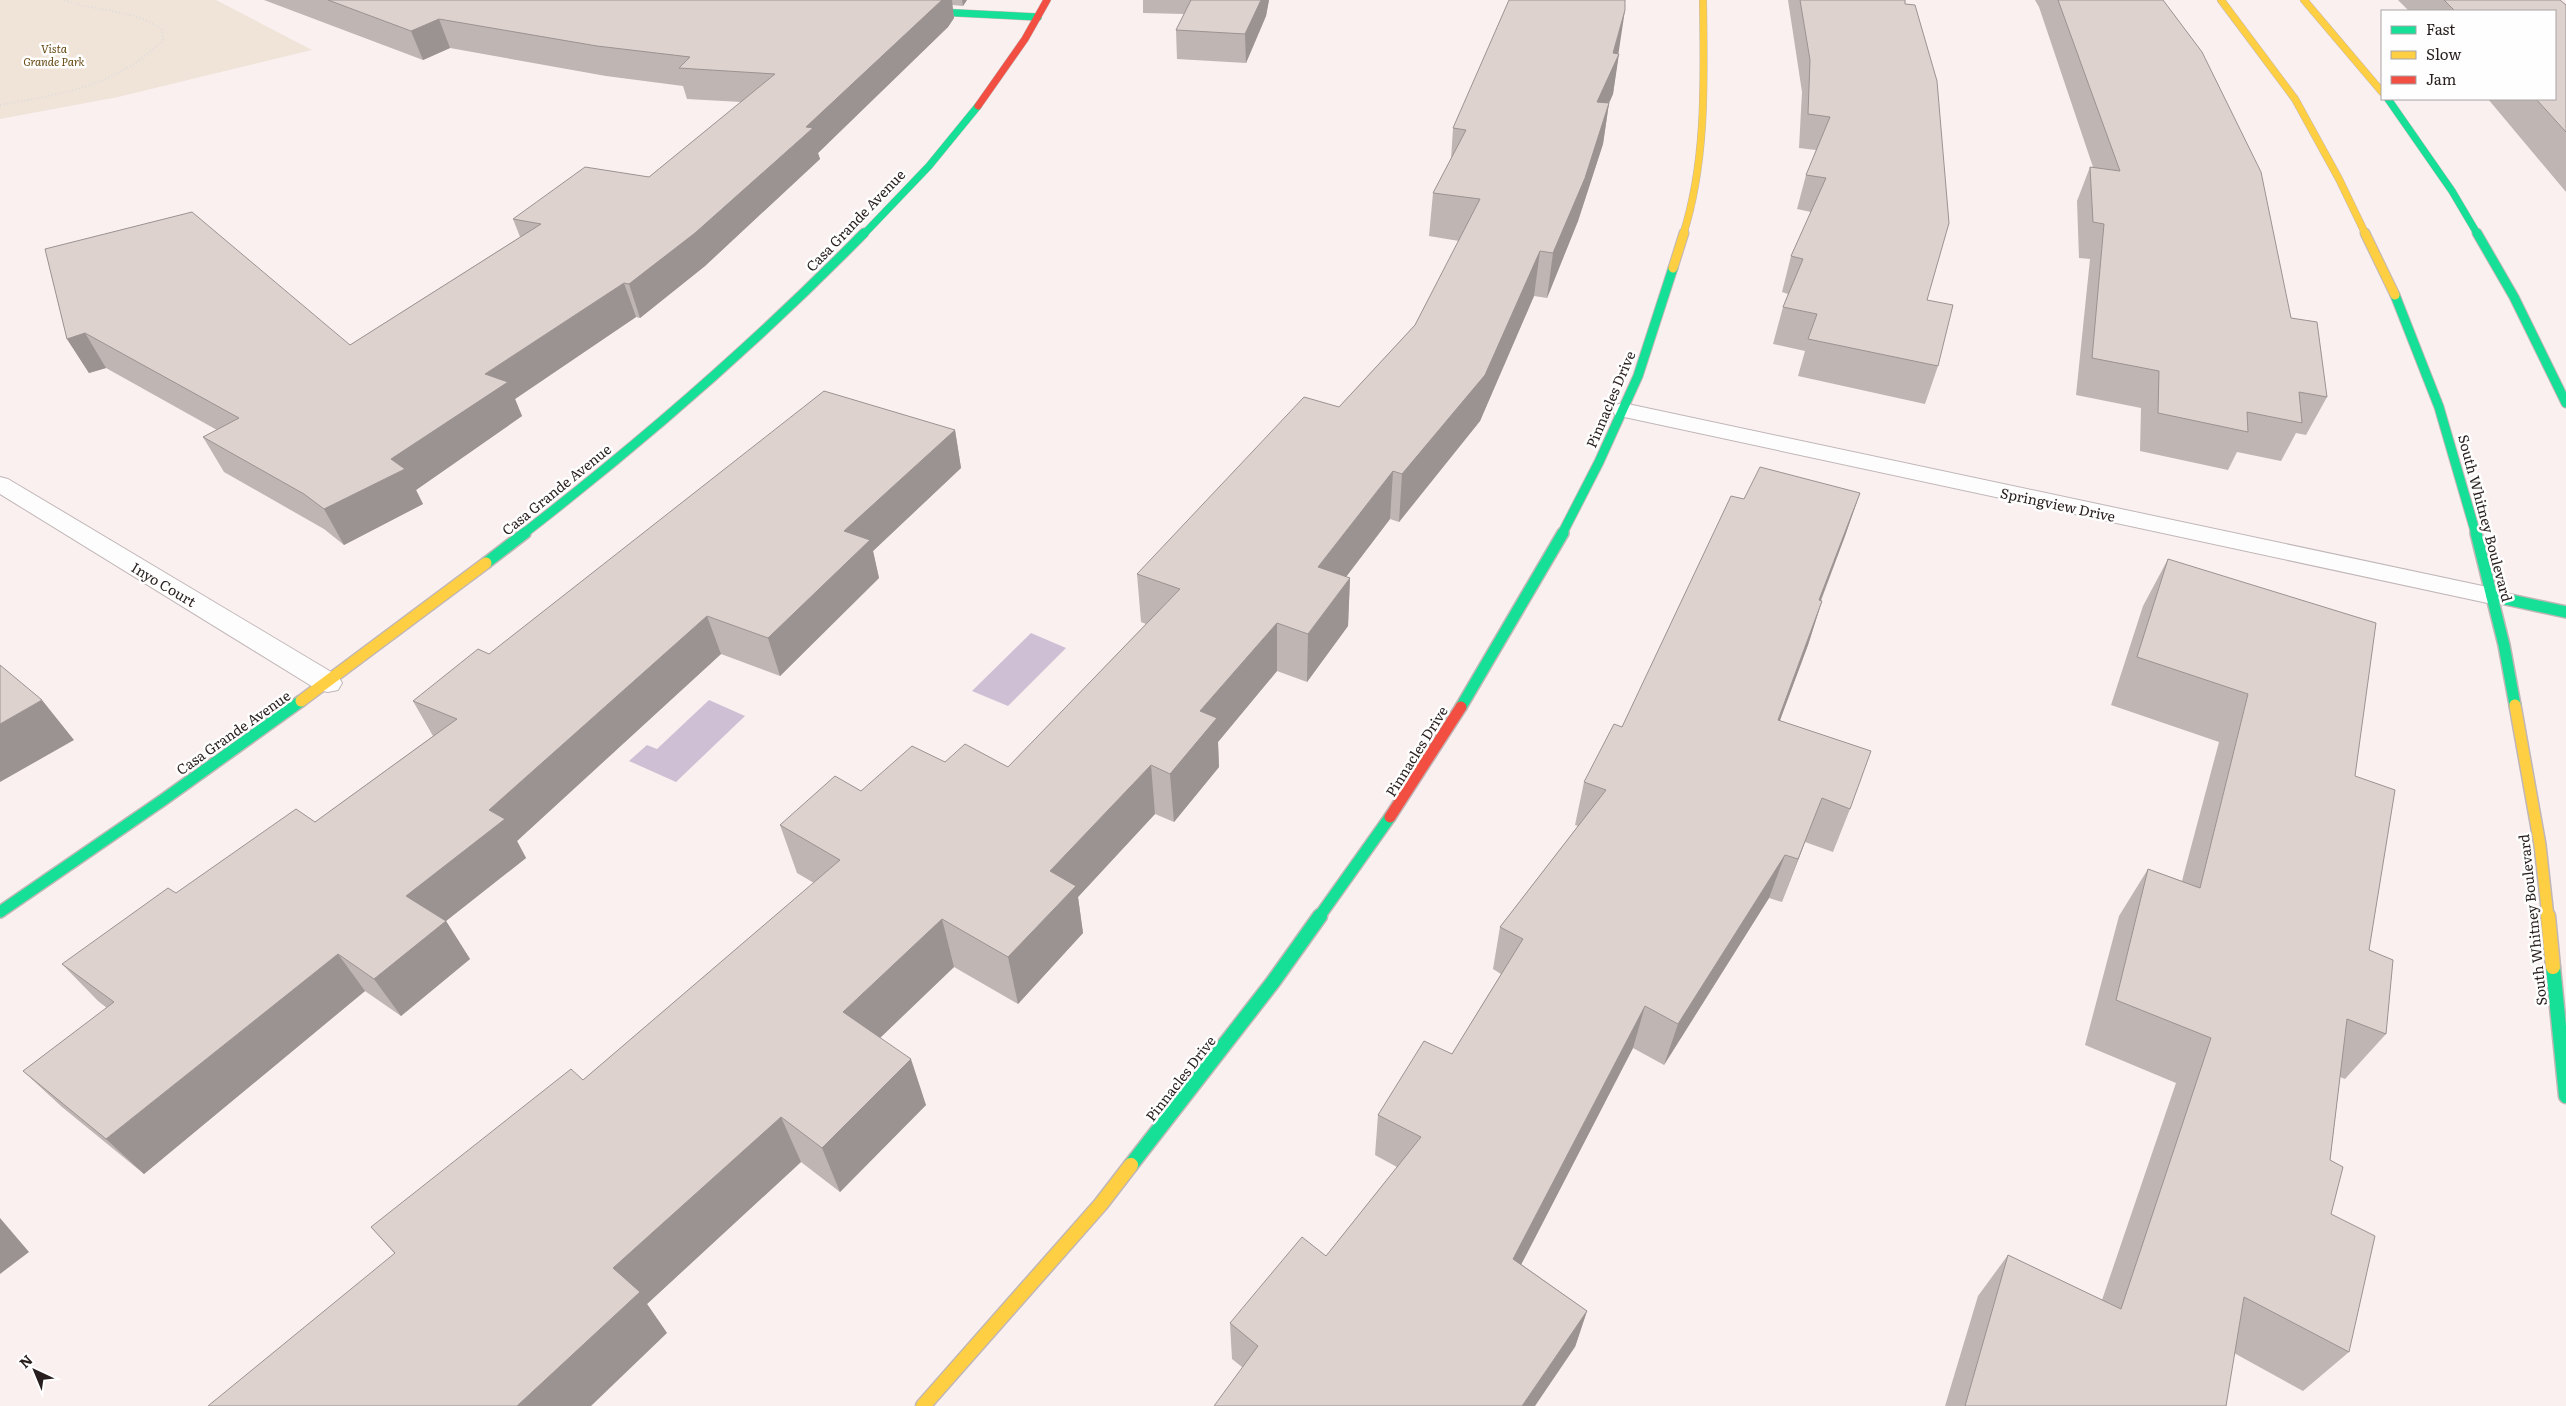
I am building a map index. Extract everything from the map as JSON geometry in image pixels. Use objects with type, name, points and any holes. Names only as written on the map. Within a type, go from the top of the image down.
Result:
[{"type":"street","name":"Casa Grande Avenue","points":[[0,912],[105,841],[328,683],[504,550],[629,451],[758,339],[930,164],[996,80],[1047,0]]},
{"type":"street","name":"Pinnacles Drive","points":[[923,1406],[1101,1204],[1273,982],[1406,796],[1493,656],[1563,535],[1639,374],[1692,204],[1704,93],[1703,0]]},
{"type":"street","name":"South Whitney Boulevard","points":[[2221,0],[2295,99],[2339,179],[2390,283],[2439,407],[2476,530],[2504,645],[2540,845],[2566,1096]]},
{"type":"street","points":[[2304,0],[2381,91]]},
{"type":"street","points":[[900,10],[1038,16]]},
{"type":"street","points":[[2389,100],[2452,191],[2514,297],[2566,403]]},
{"type":"street","name":"Springview Drive","points":[[1623,410],[2492,596]]},
{"type":"street","name":"Inyo Court","points":[[0,484],[328,683]]},
{"type":"street","points":[[2492,596],[2566,612]]},
{"type":"path","points":[[0,105],[76,89],[106,79],[135,66],[151,54],[163,40],[162,30],[154,22],[141,16],[91,9],[64,0]]},
{"type":"green space","name":"Vista Grande Park","points":[[0,0],[216,0],[312,50],[118,97],[0,119]]},
{"type":"shaded area","points":[[1031,633],[1066,648],[1008,706],[972,691]]},
{"type":"shaded area","points":[[709,700],[745,716],[676,782],[629,761],[647,745],[657,749]]},
{"type":"building","points":[[328,0],[942,0],[806,127],[813,128],[695,233],[629,284],[624,283],[485,374],[508,382],[391,459],[405,469],[324,509],[304,494],[203,437],[239,418],[85,333],[67,339],[45,249],[192,212],[350,345],[541,224],[513,219],[585,167],[649,177],[775,74],[679,68],[690,57],[597,46],[439,19],[411,31]]},
{"type":"building","points":[[1191,0],[1261,0],[1245,34],[1176,30]]},
{"type":"building","points":[[1509,0],[1625,0],[1625,10],[1613,53],[1619,54],[1597,102],[1609,103],[1585,178],[1553,253],[1540,251],[1485,375],[1402,474],[1393,471],[1318,567],[1350,578],[1308,634],[1277,623],[1200,711],[1217,718],[1170,774],[1151,765],[1050,871],[1076,886],[1008,957],[942,919],[843,1012],[911,1059],[822,1148],[781,1117],[613,1268],[640,1292],[517,1406],[208,1406],[395,1253],[371,1227],[571,1069],[583,1080],[840,860],[780,825],[835,776],[861,791],[912,746],[945,762],[965,744],[1008,767],[1180,589],[1137,574],[1304,397],[1339,407],[1415,325],[1480,199],[1433,193],[1466,130],[1453,128]]},
{"type":"building","points":[[1800,0],[1905,0],[1905,4],[1915,5],[1937,81],[1949,223],[1927,300],[1953,305],[1938,366],[1808,339],[1817,314],[1783,307],[1803,259],[1791,256],[1826,178],[1806,175],[1830,117],[1808,114],[1810,60]]},
{"type":"building","points":[[2058,0],[2163,0],[2202,52],[2261,172],[2291,318],[2317,322],[2327,397],[2299,392],[2302,423],[2247,412],[2248,432],[2158,413],[2159,371],[2092,358],[2104,224],[2093,222],[2090,167],[2120,171]]},
{"type":"building","points":[[2444,0],[2560,0],[2566,5],[2566,132],[2537,100],[2556,100],[2556,10],[2454,10]]},
{"type":"building","points":[[824,391],[955,430],[844,531],[870,540],[768,638],[707,616],[489,810],[505,819],[406,896],[446,921],[374,979],[338,954],[106,1139],[23,1071],[114,1002],[62,964],[168,888],[176,893],[296,809],[315,822],[457,719],[413,701],[478,649],[489,654]]},
{"type":"building","points":[[1760,467],[1860,493],[1819,600],[1822,601],[1778,720],[1871,751],[1850,809],[1822,798],[1798,859],[1785,855],[1678,1024],[1645,1006],[1513,1259],[1587,1311],[1522,1406],[1214,1406],[1258,1346],[1230,1323],[1302,1237],[1326,1256],[1421,1137],[1378,1115],[1424,1041],[1452,1054],[1523,939],[1500,927],[1606,790],[1584,782],[1614,724],[1622,727],[1731,496],[1744,499]]},
{"type":"building","points":[[2168,559],[2376,623],[2355,776],[2395,790],[2369,950],[2393,960],[2386,1034],[2347,1019],[2330,1160],[2343,1167],[2331,1214],[2375,1236],[2349,1352],[2244,1297],[2226,1406],[1965,1406],[2008,1255],[2121,1309],[2211,1038],[2116,1000],[2148,869],[2200,888],[2248,694],[2137,657]]},
{"type":"building","points":[[0,665],[42,700],[0,724]]},
{"type":"traffic: fast","points":[[917,11],[1038,17]]},
{"type":"traffic: fast","points":[[2389,100],[2452,191],[2514,297],[2566,403]]},
{"type":"traffic: fast","points":[[486,563],[667,417],[796,301],[929,166],[978,106]]},
{"type":"traffic: fast","points":[[1461,707],[1510,627],[1556,545],[1599,462],[1638,376],[1673,268]]},
{"type":"traffic: fast","points":[[2395,295],[2439,407],[2475,530],[2504,645],[2515,705]]},
{"type":"traffic: fast","points":[[2492,596],[2566,612]]},
{"type":"traffic: fast","points":[[0,912],[163,800],[301,701]]},
{"type":"traffic: fast","points":[[1131,1165],[1273,982],[1390,817]]},
{"type":"traffic: fast","points":[[2553,967],[2566,1096]]},
{"type":"traffic: slow","points":[[1673,268],[1693,204],[1704,93],[1703,0]]},
{"type":"traffic: slow","points":[[2221,0],[2295,99],[2339,179],[2395,295]]},
{"type":"traffic: slow","points":[[2304,0],[2381,91]]},
{"type":"traffic: slow","points":[[301,701],[486,563]]},
{"type":"traffic: slow","points":[[2515,705],[2540,845],[2553,967]]},
{"type":"traffic: slow","points":[[923,1406],[1101,1204],[1131,1165]]},
{"type":"traffic: jam","points":[[978,106],[1025,39],[1047,0]]},
{"type":"traffic: jam","points":[[1390,817],[1461,707]]}]
